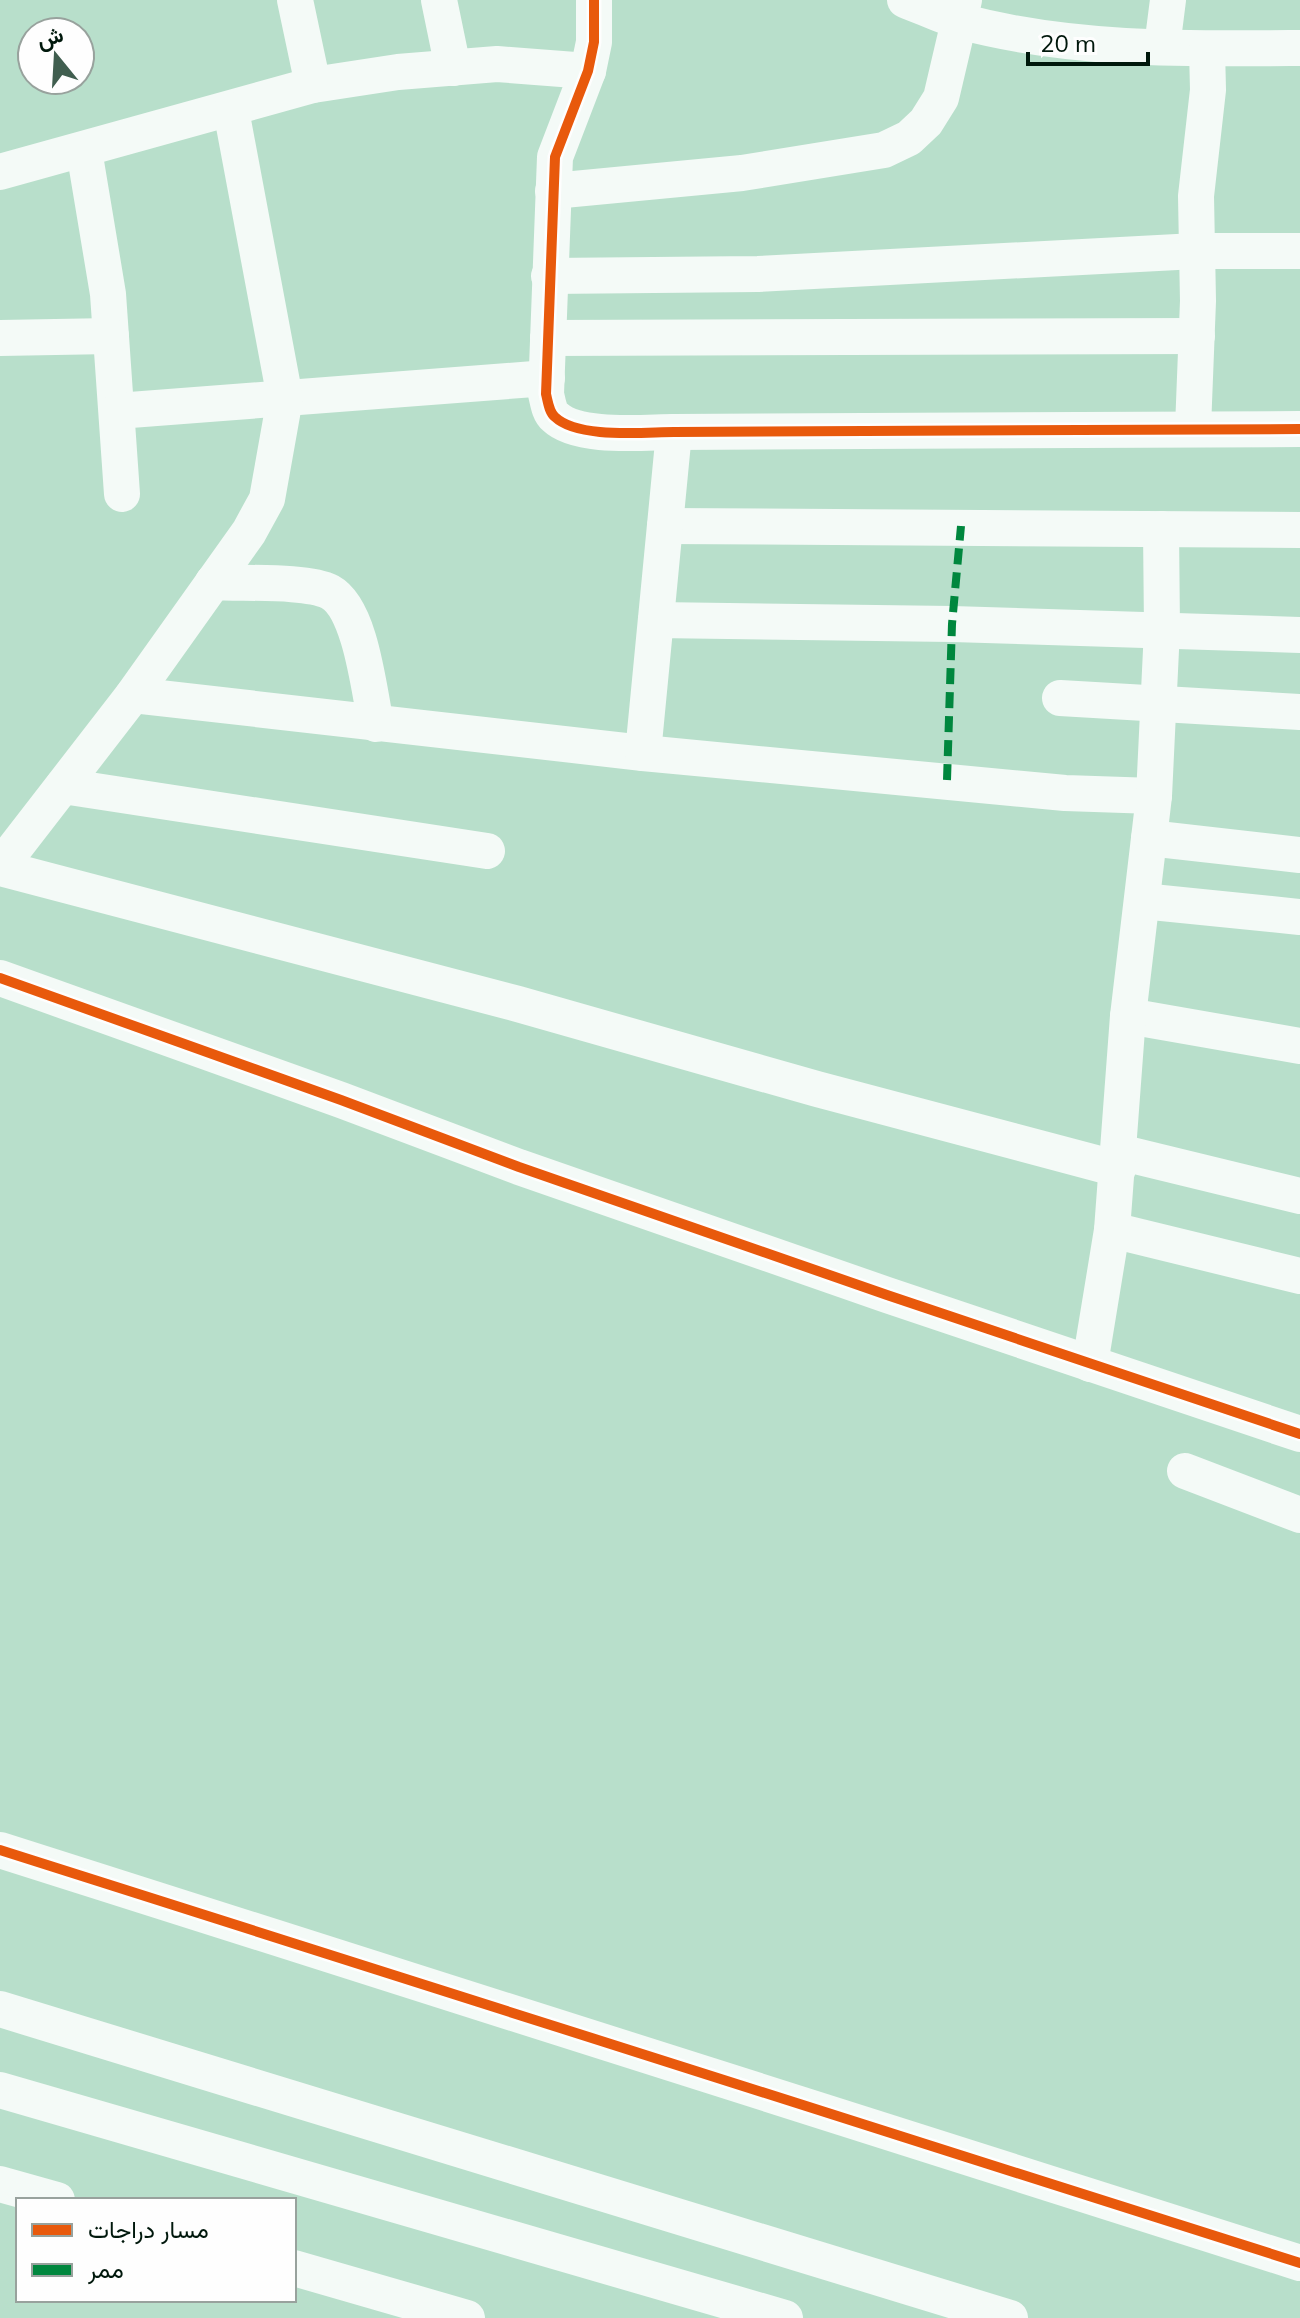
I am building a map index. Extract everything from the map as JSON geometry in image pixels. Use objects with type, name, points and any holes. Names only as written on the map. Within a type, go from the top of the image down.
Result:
[{"type":"street","points":[[295,0],[313,85]]},
{"type":"street","points":[[439,0],[453,68]]},
{"type":"street","points":[[594,0],[594,42],[588,71],[555,157],[547,378],[549,409],[564,424],[598,431],[674,432],[1300,429]]},
{"type":"street","points":[[905,0],[962,11],[1059,41],[1207,49],[1300,48]]},
{"type":"street","points":[[1162,47],[1168,0]]},
{"type":"street","points":[[553,191],[742,173],[884,150],[909,138],[926,122],[941,98],[962,11]]},
{"type":"street","points":[[1193,428],[1197,336],[1196,196],[1208,90],[1207,49]]},
{"type":"street","points":[[0,172],[313,85],[398,72],[497,64],[588,71]]},
{"type":"street","points":[[231,110],[285,398],[267,499],[249,532],[133,695],[0,868],[518,1004],[817,1089],[1119,1161],[1300,1196]]},
{"type":"street","points":[[84,150],[108,294],[122,494]]},
{"type":"street","points":[[549,276],[758,274],[1196,251],[1300,251]]},
{"type":"street","points":[[0,338],[111,336]]},
{"type":"street","points":[[548,338],[1197,336]]},
{"type":"street","points":[[117,411],[547,378]]},
{"type":"street","points":[[643,753],[674,432]]},
{"type":"street","points":[[665,526],[1300,530]]},
{"type":"street","points":[[1090,1364],[1112,1230],[1128,1016],[1154,796],[1162,629],[1161,529]]},
{"type":"street","points":[[213,582],[309,586],[330,593],[346,608],[355,631],[376,724]]},
{"type":"street","points":[[656,620],[1162,629],[1300,635]]},
{"type":"street","points":[[133,695],[643,753],[1065,793],[1154,796]]},
{"type":"street","points":[[1060,698],[1300,712]]},
{"type":"street","points":[[63,786],[487,851]]},
{"type":"street","points":[[1149,838],[1300,855]]},
{"type":"street","points":[[1142,901],[1300,917]]},
{"type":"street","points":[[0,978],[519,1167],[1300,1434]]},
{"type":"street","points":[[1128,1016],[1300,1046]]},
{"type":"street","points":[[1112,1230],[1300,1276]]},
{"type":"street","points":[[1185,1471],[1300,1515]]},
{"type":"street","points":[[0,1850],[1300,2263]]},
{"type":"street","points":[[0,2009],[1010,2318]]},
{"type":"street","points":[[0,2090],[785,2318]]},
{"type":"street","points":[[0,2184],[50,2198]]},
{"type":"street","points":[[296,2269],[467,2318]]},
{"type":"marked path","points":[[947,780],[952,624],[961,526]]},
{"type":"cycle path","points":[[594,0],[594,42],[588,71],[555,157],[546,394],[551,412],[565,424],[579,429],[629,433],[1300,429]]},
{"type":"cycle path","points":[[0,978],[519,1167],[1300,1434]]},
{"type":"cycle path","points":[[0,1850],[1300,2263]]}]
